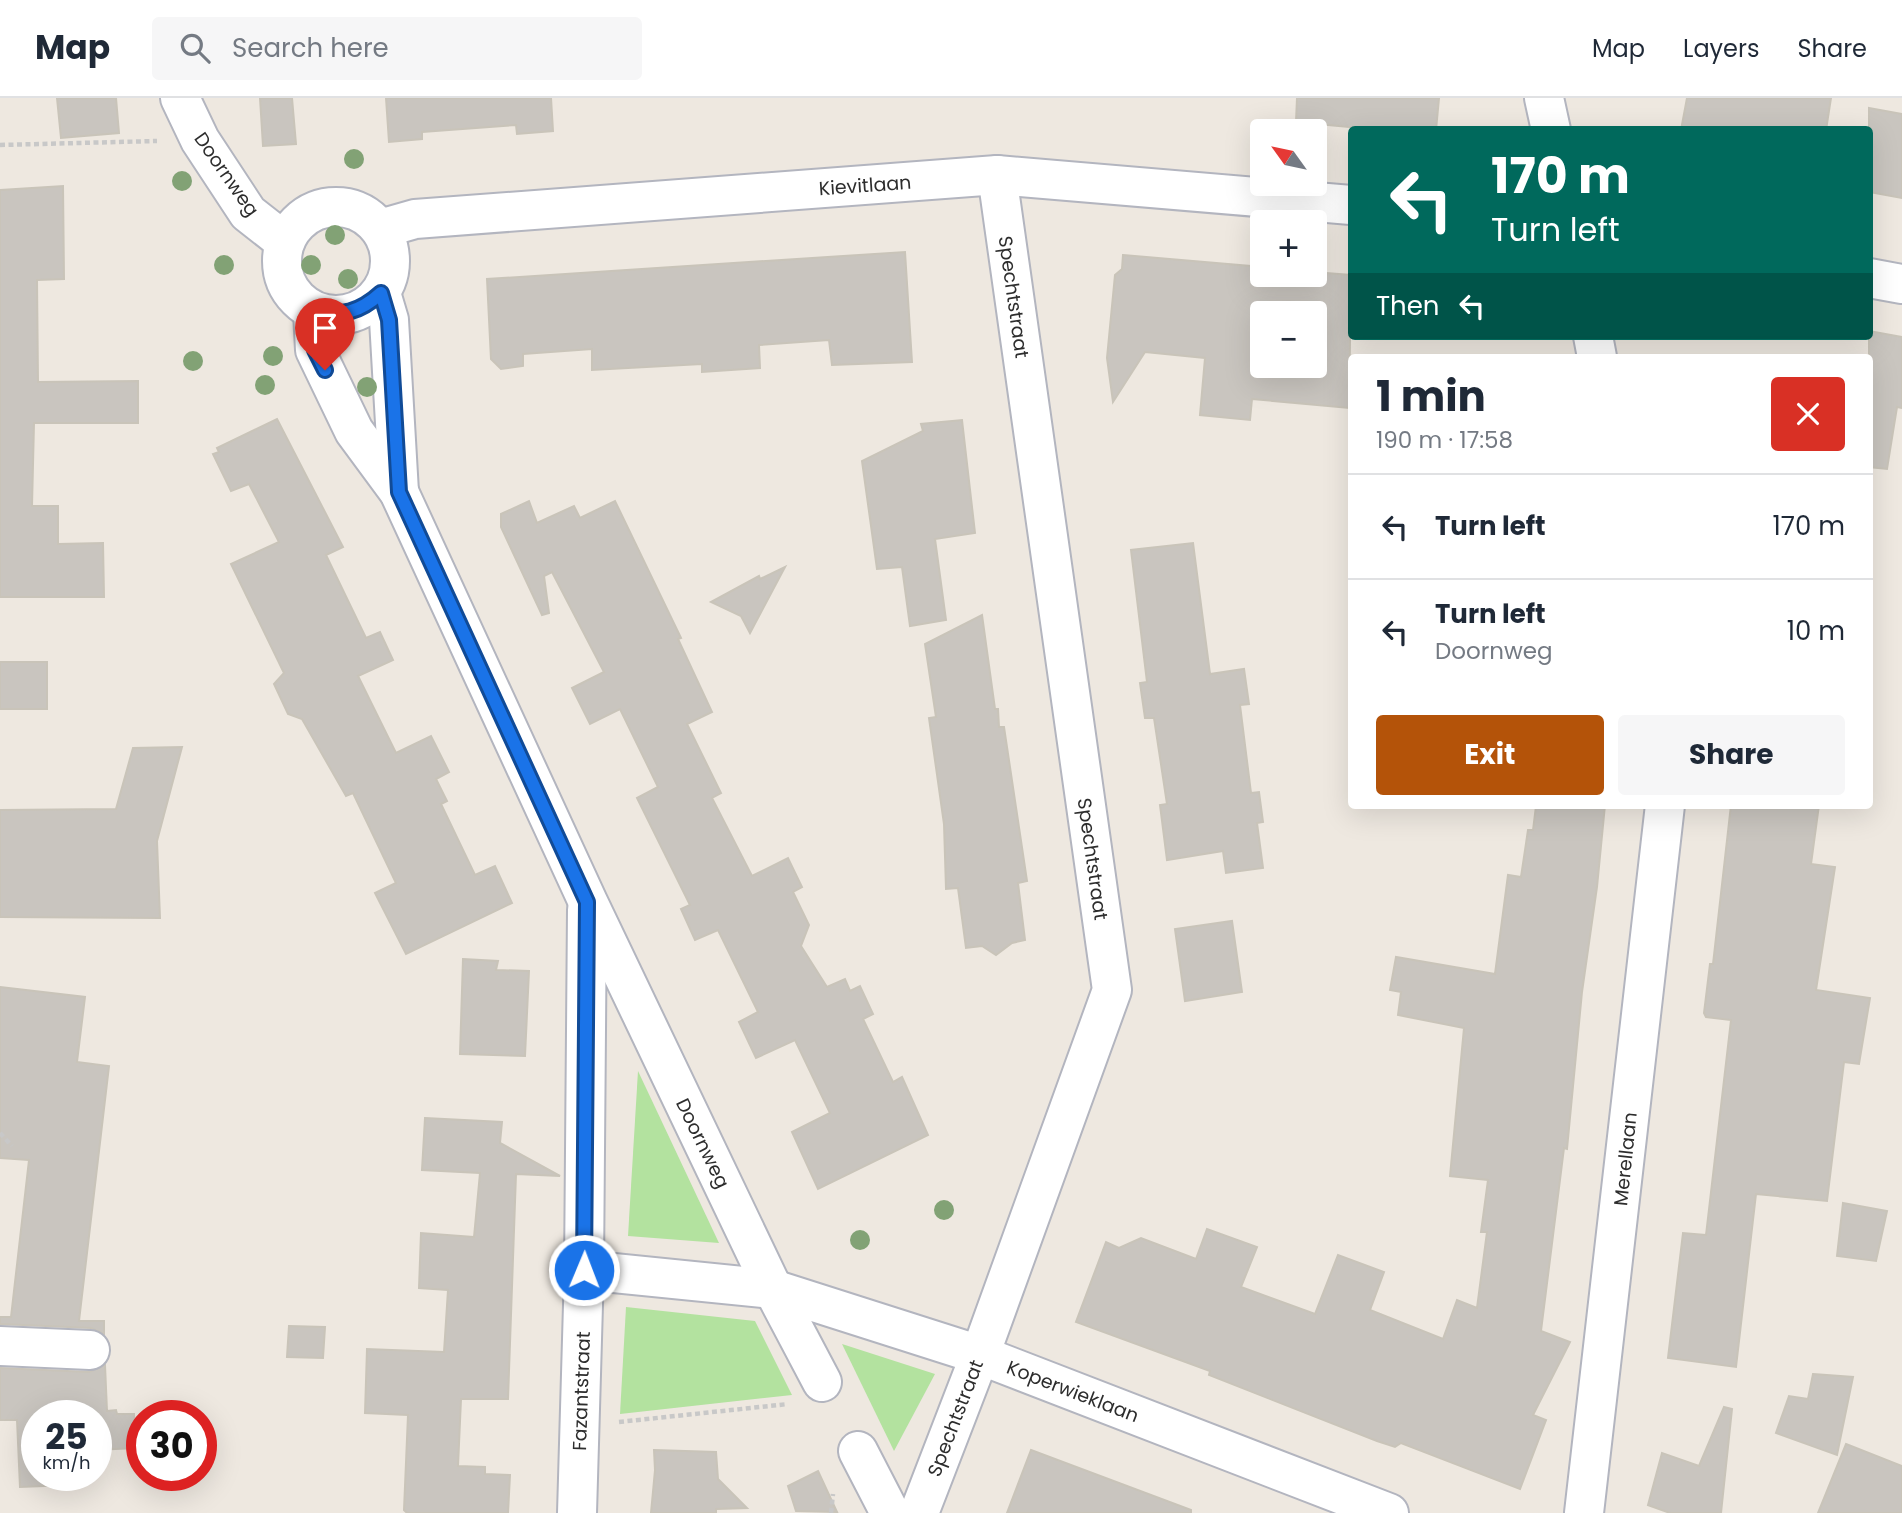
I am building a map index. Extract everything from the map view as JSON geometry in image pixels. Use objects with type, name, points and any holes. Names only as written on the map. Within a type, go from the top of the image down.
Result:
[{"type":"street","name":"Doornweg","points":[[180,98],[200,140],[248,213],[285,242]]},
{"type":"street","points":[[1544,98],[1550,126]]},
{"type":"street","name":"Kievitlaan","points":[[380,229],[415,219],[997,175],[1348,205]]},
{"type":"street","name":"Spechtstraat","points":[[919,1513],[980,1355],[1112,990],[997,175]]},
{"type":"street","points":[[334,206],[360,212],[380,229],[388,246],[390,268],[381,293],[366,307],[340,316],[313,312],[293,296],[282,272],[285,242],[294,226],[311,213],[334,206]]},
{"type":"street","points":[[1873,279],[1902,284]]},
{"type":"street","name":"Doornweg","points":[[381,293],[389,320],[399,492]]},
{"type":"street","name":"Doornweg","points":[[313,312],[315,350],[354,431],[399,492],[587,902],[773,1289],[822,1382]]},
{"type":"street","name":"Merellaan","points":[[1584,1513],[1665,809]]},
{"type":"street","name":"Doornweg","points":[[584,1270],[587,902]]},
{"type":"street","name":"Koperwieklaan","points":[[584,1270],[773,1289],[980,1355],[1389,1513]]},
{"type":"street","name":"Fazantstraat","points":[[577,1513],[584,1270]]},
{"type":"street","points":[[0,1346],[90,1350]]},
{"type":"street","points":[[858,1451],[890,1513]]},
{"type":"path","points":[[0,145],[200,140]]},
{"type":"path","points":[[0,1133],[12,1146]]},
{"type":"path","points":[[580,1426],[791,1404]]},
{"type":"green space","points":[[638,1071],[719,1243],[628,1236]]},
{"type":"green space","points":[[626,1307],[755,1321],[792,1395],[620,1414]]},
{"type":"green space","points":[[842,1344],[935,1374],[894,1451]]},
{"type":"building","points":[[57,98],[116,98],[119,133],[61,138]]},
{"type":"building","points":[[260,98],[292,98],[296,144],[263,146]]},
{"type":"building","points":[[386,98],[551,98],[553,131],[517,134],[516,125],[422,132],[422,139],[389,142]]},
{"type":"building","points":[[1297,98],[1439,98],[1436,126],[1327,125],[1327,119],[1296,119]]},
{"type":"building","points":[[1687,98],[1831,98],[1827,126],[1682,126]]},
{"type":"building","points":[[1869,108],[1902,114],[1902,198],[1873,193],[1873,126],[1869,126]]},
{"type":"building","points":[[63,186],[64,279],[37,280],[38,382],[138,381],[138,423],[34,423],[32,506],[58,506],[58,544],[103,543],[104,597],[0,597],[0,190]]},
{"type":"building","points":[[905,252],[912,362],[832,365],[829,340],[759,345],[760,368],[702,372],[702,364],[592,370],[592,349],[523,354],[523,366],[501,369],[491,359],[487,279]]},
{"type":"building","points":[[1123,255],[1250,266],[1250,287],[1327,287],[1327,273],[1348,275],[1348,408],[1252,399],[1250,420],[1200,415],[1205,358],[1145,352],[1113,402],[1107,358],[1115,275],[1122,269]]},
{"type":"building","points":[[1873,332],[1902,337],[1902,408],[1897,407],[1887,469],[1873,467],[1873,354],[1869,354],[1869,340],[1873,340]]},
{"type":"building","points":[[277,419],[343,547],[326,555],[366,638],[380,632],[393,660],[358,676],[396,753],[431,736],[449,772],[436,779],[447,801],[441,804],[475,875],[495,866],[512,903],[406,954],[375,893],[396,883],[353,793],[346,796],[302,719],[288,714],[274,684],[284,673],[231,564],[279,542],[249,484],[231,491],[213,454],[219,452],[217,448]]},
{"type":"building","points":[[962,420],[975,533],[935,539],[946,620],[910,626],[902,567],[877,569],[862,461],[923,431],[921,424]]},
{"type":"building","points":[[529,501],[537,523],[574,506],[580,518],[615,501],[681,638],[678,639],[712,712],[687,724],[721,793],[712,798],[752,876],[788,858],[802,887],[793,892],[809,925],[801,946],[827,987],[845,979],[850,991],[860,986],[873,1014],[863,1019],[893,1082],[902,1077],[928,1135],[818,1189],[792,1132],[830,1113],[795,1040],[756,1058],[739,1022],[758,1012],[718,930],[695,940],[681,909],[690,905],[637,798],[658,787],[620,709],[590,724],[572,688],[604,672],[552,572],[544,576],[549,613],[542,615],[501,527],[501,514]]},
{"type":"building","points":[[1193,543],[1210,674],[1244,669],[1249,704],[1240,705],[1251,793],[1259,792],[1263,822],[1257,823],[1263,868],[1226,873],[1223,851],[1167,860],[1160,805],[1167,804],[1154,718],[1145,718],[1140,683],[1147,682],[1131,550]]},
{"type":"building","points":[[785,567],[750,633],[741,616],[711,602],[759,576],[760,579]]},
{"type":"building","points":[[982,615],[995,709],[998,709],[999,727],[1004,727],[1027,881],[1018,883],[1025,940],[1012,943],[996,955],[982,946],[966,948],[958,888],[946,889],[944,824],[929,718],[936,717],[925,644]]},
{"type":"building","points":[[0,662],[47,662],[47,709],[0,709]]},
{"type":"building","points":[[182,747],[157,841],[160,918],[0,917],[0,810],[116,809],[133,748]]},
{"type":"building","points":[[1536,809],[1605,809],[1582,992],[1567,1149],[1564,1148],[1541,1331],[1570,1342],[1533,1415],[1546,1420],[1520,1489],[1401,1443],[1395,1447],[1377,1441],[1209,1375],[1210,1371],[1076,1322],[1106,1242],[1119,1248],[1141,1238],[1196,1259],[1207,1229],[1257,1247],[1241,1287],[1315,1314],[1338,1255],[1384,1272],[1370,1310],[1443,1339],[1457,1300],[1477,1308],[1487,1232],[1481,1232],[1488,1180],[1450,1176],[1464,1028],[1398,1015],[1401,992],[1390,990],[1396,957],[1495,974],[1508,875],[1521,877],[1528,830],[1533,830]]},
{"type":"building","points":[[1731,809],[1818,809],[1811,864],[1835,867],[1816,990],[1870,998],[1859,1064],[1844,1062],[1827,1201],[1756,1194],[1736,1367],[1668,1358],[1683,1233],[1706,1235],[1731,1020],[1706,1017],[1704,1013],[1710,964],[1713,964]]},
{"type":"building","points":[[1232,921],[1242,992],[1185,1001],[1175,929]]},
{"type":"building","points":[[463,959],[498,961],[496,970],[529,971],[525,1056],[460,1054]]},
{"type":"building","points":[[0,987],[85,997],[77,1062],[109,1066],[79,1321],[104,1321],[104,1334],[91,1328],[0,1324],[0,1317],[11,1317],[29,1160],[0,1158]]},
{"type":"building","points":[[425,1118],[502,1122],[500,1143],[560,1176],[516,1174],[508,1399],[461,1399],[458,1466],[485,1467],[485,1474],[510,1475],[508,1513],[407,1513],[404,1510],[408,1415],[365,1413],[367,1349],[444,1352],[448,1290],[419,1288],[421,1233],[474,1237],[480,1173],[422,1170]]},
{"type":"building","points":[[1843,1203],[1887,1211],[1876,1261],[1837,1256]]},
{"type":"building","points":[[289,1326],[325,1327],[323,1358],[287,1357]]},
{"type":"building","points":[[105,1365],[107,1400],[21,1400],[20,1487],[17,1420],[0,1420],[0,1368],[89,1372]]},
{"type":"building","points":[[1813,1374],[1853,1377],[1837,1455],[1776,1433],[1789,1396],[1808,1399]]},
{"type":"building","points":[[1724,1407],[1732,1409],[1721,1513],[1670,1513],[1648,1505],[1662,1453],[1699,1466]]},
{"type":"building","points":[[112,1410],[116,1410],[117,1414],[126,1414],[126,1448],[112,1449]]},
{"type":"building","points":[[1846,1444],[1902,1466],[1902,1513],[1818,1513]]},
{"type":"building","points":[[654,1450],[716,1452],[718,1479],[747,1508],[716,1509],[716,1513],[651,1513]]},
{"type":"building","points":[[1031,1450],[1191,1510],[1191,1513],[1007,1513]]},
{"type":"building","points":[[818,1471],[837,1512],[796,1511],[788,1486]]},
{"type":"route","points":[[325,370],[315,350],[313,312],[340,316],[366,307],[381,293],[389,320],[399,492],[587,902],[584,1270]]}]
